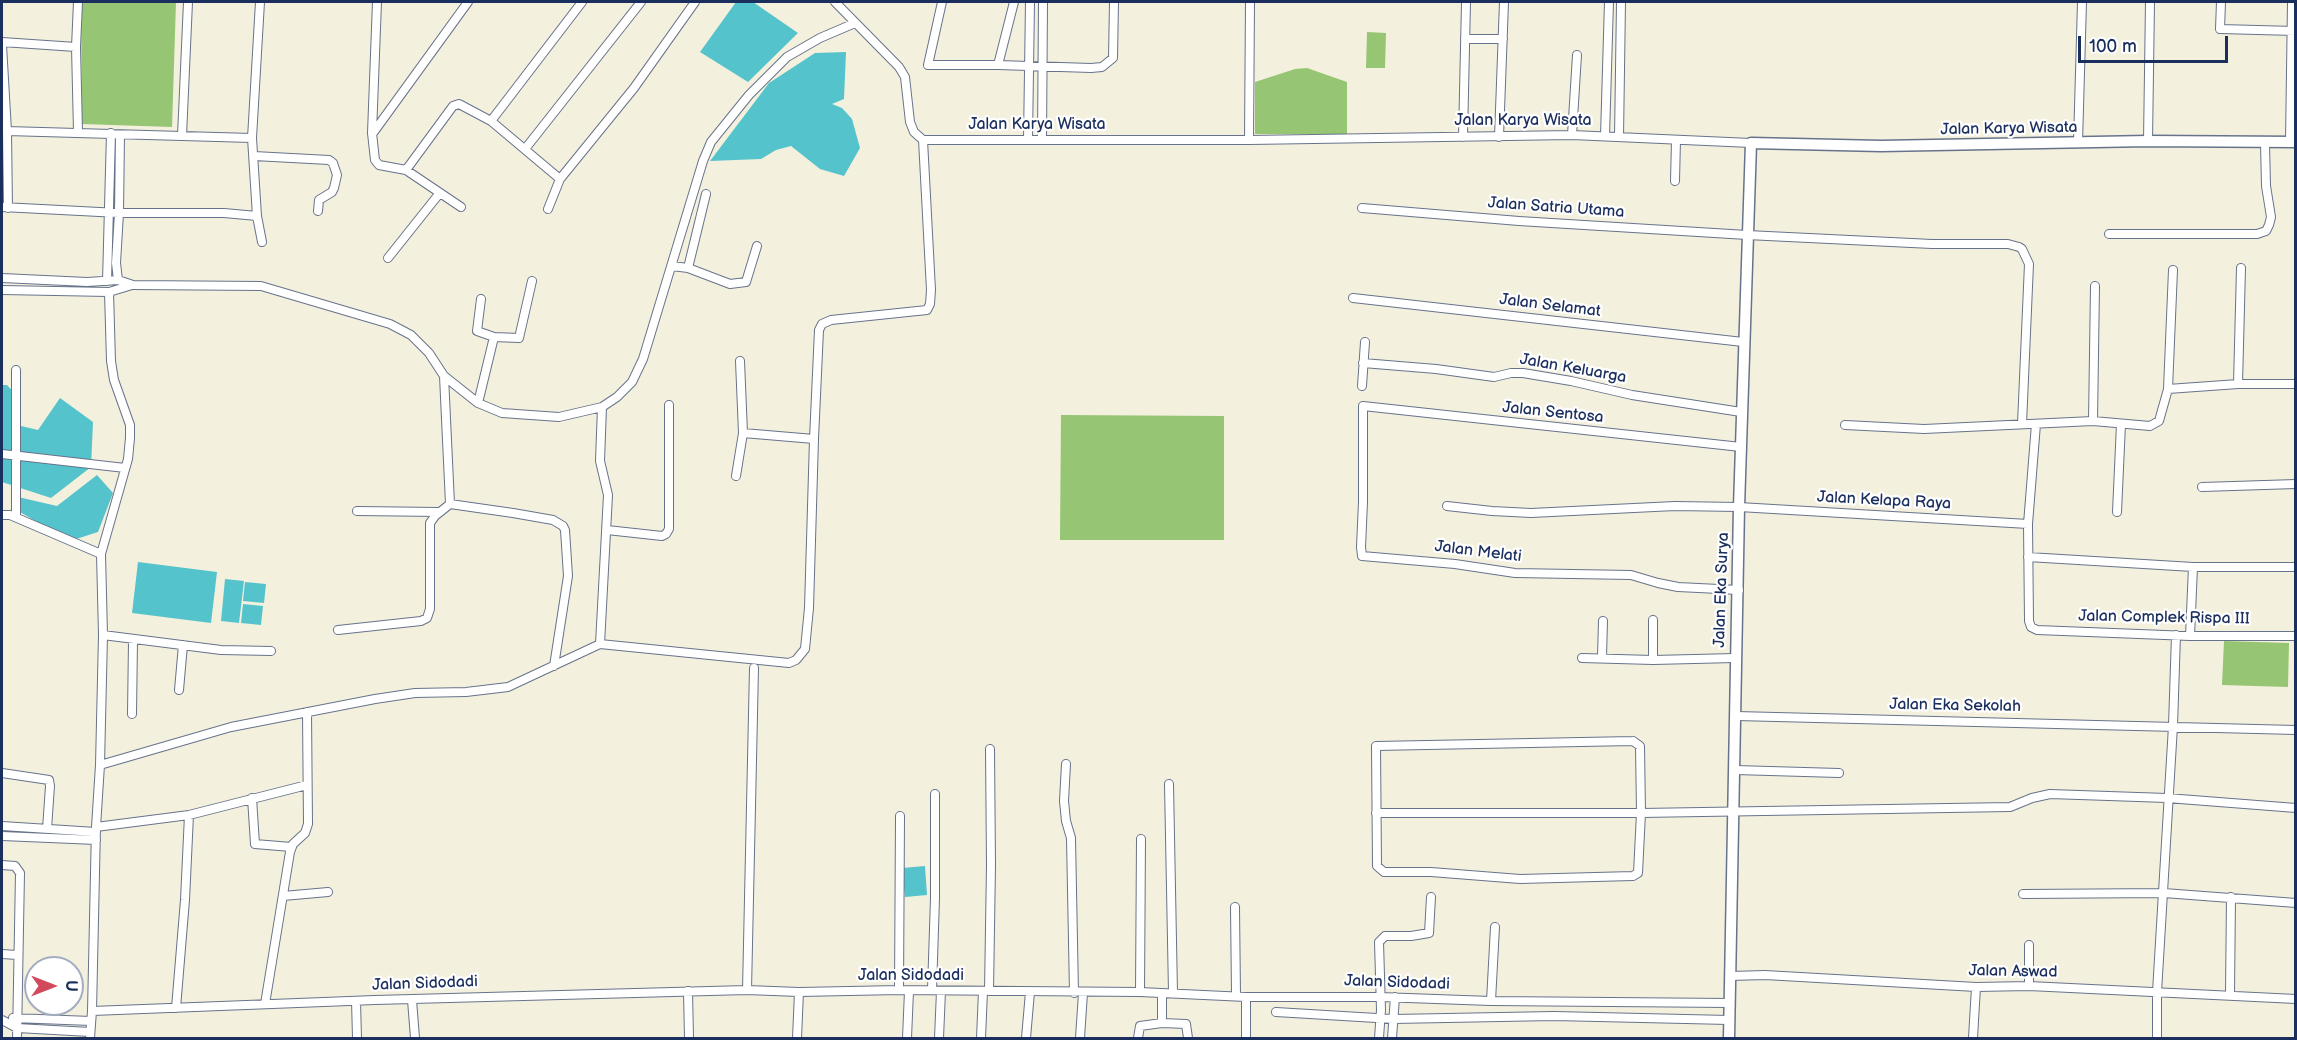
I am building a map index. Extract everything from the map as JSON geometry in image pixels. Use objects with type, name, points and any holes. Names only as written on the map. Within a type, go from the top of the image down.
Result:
[{"type":"street","points":[[78,2],[76,47],[78,132]]},
{"type":"street","points":[[182,136],[188,2]]},
{"type":"street","points":[[260,2],[252,138],[257,216],[262,242]]},
{"type":"street","points":[[377,2],[372,133],[373,151],[377,163],[406,170],[461,207]]},
{"type":"street","points":[[372,133],[468,2]]},
{"type":"street","points":[[491,121],[582,2]]},
{"type":"street","points":[[525,149],[641,2]]},
{"type":"street","points":[[548,209],[560,179],[634,88],[695,2]]},
{"type":"street","points":[[100,765],[231,727],[307,712],[415,693],[466,692],[508,687],[600,644],[789,663],[800,657],[805,649],[809,608],[819,330],[822,324],[831,320],[922,312],[927,310],[930,304],[931,290],[923,140],[914,132],[910,122],[905,77],[894,61],[835,2]]},
{"type":"street","points":[[844,10],[850,2]]},
{"type":"street","points":[[942,2],[928,65],[1042,65],[1091,68],[1102,67],[1113,58],[1114,2]]},
{"type":"street","points":[[998,65],[1014,2]]},
{"type":"street","points":[[1028,140],[1030,2]]},
{"type":"street","points":[[1042,139],[1043,2]]},
{"type":"street","points":[[1249,140],[1250,2]]},
{"type":"street","points":[[1463,137],[1466,2]]},
{"type":"street","points":[[1499,137],[1504,2]]},
{"type":"street","points":[[1605,136],[1609,2]]},
{"type":"street","points":[[1619,137],[1621,2]]},
{"type":"street","points":[[2078,143],[2082,2]]},
{"type":"street","points":[[2148,141],[2150,2]]},
{"type":"street","points":[[2221,2],[2220,29],[2293,31]]},
{"type":"street","points":[[2292,2],[2293,142]]},
{"type":"street","points":[[2,290],[109,292],[133,285],[261,286],[390,324],[411,335],[429,353],[444,376],[478,404],[502,413],[559,417],[602,407],[632,382],[643,359],[703,161],[711,142],[749,95],[787,57],[820,38],[855,23]]},
{"type":"street","points":[[1465,39],[1503,39]]},
{"type":"street","points":[[76,47],[2,44],[7,131],[5,208],[119,213],[224,213],[257,216]]},
{"type":"street","points":[[1572,135],[1577,55]]},
{"type":"street","points":[[406,170],[455,105],[464,104],[491,121],[560,179]]},
{"type":"street","points":[[7,131],[252,138]]},
{"type":"street","points":[[107,281],[109,212],[116,134]]},
{"type":"street","points":[[116,134],[119,213],[116,263],[118,280]]},
{"type":"street","name":"Jalan Karya Wisata","points":[[923,140],[1249,140],[1572,135],[1881,146],[2148,141],[2293,142]]},
{"type":"street","points":[[1675,181],[1676,140]]},
{"type":"street","name":"Jalan Eka Surya","points":[[1729,1038],[1741,412],[1751,143]]},
{"type":"street","points":[[2109,234],[2257,234],[2266,231],[2270,225],[2269,191],[2271,185],[2267,143]]},
{"type":"street","points":[[254,156],[329,160],[333,163],[337,175],[334,188],[332,192],[319,200],[318,211]]},
{"type":"street","points":[[388,258],[439,194]]},
{"type":"street","points":[[688,268],[706,194]]},
{"type":"street","name":"Jalan Satria Utama","points":[[1362,208],[1520,221],[1747,235],[1932,244],[2008,244],[2019,247],[2029,264],[2022,424]]},
{"type":"street","points":[[672,266],[688,268],[730,284],[746,282],[757,246]]},
{"type":"street","points":[[2238,384],[2241,268]]},
{"type":"street","points":[[1845,425],[1924,429],[2093,421],[2150,426],[2156,424],[2162,415],[2168,389],[2173,270]]},
{"type":"street","points":[[2,278],[118,280],[133,285]]},
{"type":"street","points":[[481,299],[477,331],[494,337],[519,338],[532,281]]},
{"type":"street","points":[[2093,421],[2095,286]]},
{"type":"street","points":[[2,1019],[17,1028],[90,1035],[103,635],[101,554],[128,459],[130,425],[114,380],[111,361],[109,292]]},
{"type":"street","name":"Jalan Selamat","points":[[1353,298],[1743,342]]},
{"type":"street","points":[[478,404],[494,337]]},
{"type":"street","points":[[1362,386],[1365,342]]},
{"type":"street","points":[[736,476],[743,433],[740,361]]},
{"type":"street","name":"Jalan Keluarga","points":[[1363,363],[1494,377],[1523,373],[1632,395],[1741,412]]},
{"type":"street","points":[[16,370],[16,517]]},
{"type":"street","points":[[444,376],[450,504]]},
{"type":"street","points":[[2168,389],[2238,384],[2295,384]]},
{"type":"street","points":[[608,530],[663,536],[669,529],[669,405]]},
{"type":"street","name":"Jalan Sentosa","points":[[1363,406],[1741,447]]},
{"type":"street","name":"Jalan Melati","points":[[1363,406],[1362,556],[1455,564],[1515,573],[1631,575],[1658,584],[1678,587],[1739,590]]},
{"type":"street","points":[[600,644],[608,530],[608,495],[600,461],[602,407]]},
{"type":"street","points":[[2036,424],[2028,524],[2028,557],[2193,567],[2295,567]]},
{"type":"street","points":[[2117,512],[2121,424]]},
{"type":"street","points":[[743,433],[814,439]]},
{"type":"street","points":[[2,454],[125,468]]},
{"type":"street","points":[[2202,487],[2295,484]]},
{"type":"street","points":[[338,630],[420,621],[428,618],[430,609],[430,524],[439,512],[450,504],[553,520],[565,530],[568,576],[554,666]]},
{"type":"street","name":"Jalan Kelapa Raya","points":[[1447,506],[1492,512],[1531,513],[1675,506],[1739,507],[2028,524]]},
{"type":"street","points":[[357,511],[439,512]]},
{"type":"street","points":[[2,515],[16,517],[101,554]]},
{"type":"street","name":"Jalan Complek Rispa III","points":[[2028,557],[2029,621],[2033,629],[2190,636],[2295,636]]},
{"type":"street","points":[[2190,636],[2193,567]]},
{"type":"street","points":[[1653,620],[1653,660]]},
{"type":"street","points":[[1602,657],[1603,621]]},
{"type":"street","points":[[103,635],[133,641],[221,650],[271,651]]},
{"type":"street","points":[[2157,1038],[2157,992],[2173,726],[2176,635]]},
{"type":"street","points":[[132,714],[133,641]]},
{"type":"street","points":[[179,690],[183,645]]},
{"type":"street","points":[[1582,658],[1653,660],[1735,658]]},
{"type":"street","points":[[747,990],[754,668]]},
{"type":"street","points":[[265,1004],[291,847],[307,829],[307,712]]},
{"type":"street","name":"Jalan Eka Sekolah","points":[[1736,716],[2295,730]]},
{"type":"street","points":[[1633,741],[1640,746],[1641,813],[1638,873],[1633,876],[1520,879],[1379,870],[1377,862],[1376,746],[1633,741]]},
{"type":"street","points":[[981,1038],[986,991],[991,865],[990,749]]},
{"type":"street","points":[[1066,764],[1064,801],[1071,838],[1080,1038]]},
{"type":"street","points":[[1735,770],[1839,773]]},
{"type":"street","points":[[2,773],[49,780],[51,786],[47,829]]},
{"type":"street","points":[[1169,784],[1173,993]]},
{"type":"street","points":[[2,836],[96,833],[189,815],[307,785]]},
{"type":"street","points":[[935,794],[939,1038]]},
{"type":"street","points":[[1376,813],[1641,813],[2010,807],[2050,794],[2167,798],[2295,808]]},
{"type":"street","points":[[252,798],[255,844],[291,847]]},
{"type":"street","points":[[176,1008],[189,815]]},
{"type":"street","points":[[899,990],[900,816]]},
{"type":"street","points":[[2,826],[96,833]]},
{"type":"street","points":[[1140,992],[1141,839]]},
{"type":"street","points":[[2,866],[15,866],[19,870],[17,1038]]},
{"type":"street","points":[[283,896],[328,892]]},
{"type":"street","points":[[2022,894],[2164,893],[2295,903]]},
{"type":"street","points":[[1379,1038],[1379,942],[1385,936],[1427,935],[1431,897]]},
{"type":"street","points":[[2230,994],[2231,897]]},
{"type":"street","points":[[1235,907],[1236,995]]},
{"type":"street","points":[[1491,1001],[1495,927]]},
{"type":"street","points":[[2029,945],[2029,986]]},
{"type":"street","points":[[2,954],[17,955]]},
{"type":"street","name":"Jalan Aswad","points":[[1730,976],[1765,975],[1976,987],[2029,986],[2230,994],[2295,999]]},
{"type":"street","points":[[1973,1038],[1976,987]]},
{"type":"street","name":"Jalan Sidodadi","points":[[2,1019],[17,1017],[56,1019],[176,1008],[265,1004],[747,990],[1140,992],[1246,997],[1395,997],[1491,1001],[1730,1003]]},
{"type":"street","points":[[688,991],[689,1038]]},
{"type":"street","points":[[907,1038],[909,991]]},
{"type":"street","points":[[796,1038],[799,992]]},
{"type":"street","points":[[1026,1038],[1030,992]]},
{"type":"street","points":[[1162,993],[1162,1023]]},
{"type":"street","points":[[1246,997],[1246,1038]]},
{"type":"street","points":[[1392,1038],[1395,997]]},
{"type":"street","points":[[412,1000],[415,1038]]},
{"type":"street","points":[[356,1001],[357,1038]]},
{"type":"street","points":[[1276,1012],[1393,1019],[1554,1016],[1729,1020]]},
{"type":"street","points":[[56,1019],[57,1031]]},
{"type":"street","points":[[1138,1038],[1140,1026],[1162,1023],[1186,1024],[1188,1038]]},
{"type":"green space","points":[[81,2],[176,2],[172,127],[82,124]]},
{"type":"green space","points":[[1367,32],[1386,33],[1385,68],[1366,68]]},
{"type":"green space","points":[[1307,68],[1347,82],[1347,134],[1255,134],[1255,82],[1295,69]]},
{"type":"green space","points":[[1061,415],[1224,416],[1224,540],[1060,540]]},
{"type":"green space","points":[[2224,641],[2289,643],[2288,687],[2222,685]]},
{"type":"water","points":[[736,2],[753,2],[798,33],[748,82],[700,52]]},
{"type":"water","points":[[846,52],[844,99],[832,104],[842,108],[852,119],[860,148],[844,176],[820,169],[791,146],[776,150],[761,159],[710,161],[769,83],[815,53]]},
{"type":"water","points":[[2,385],[7,385],[20,399],[17,425],[38,430],[60,398],[93,422],[91,467],[51,498],[2,482]]},
{"type":"water","points":[[97,475],[113,493],[98,532],[70,541],[13,508],[18,497],[57,506]]},
{"type":"water","points":[[138,562],[217,572],[211,623],[132,613]]},
{"type":"water","points":[[225,579],[244,581],[239,623],[221,621]]},
{"type":"water","points":[[245,582],[266,584],[264,603],[243,601]]},
{"type":"water","points":[[243,604],[263,606],[261,625],[241,623]]},
{"type":"water","points":[[925,866],[927,895],[905,897],[902,868]]}]
